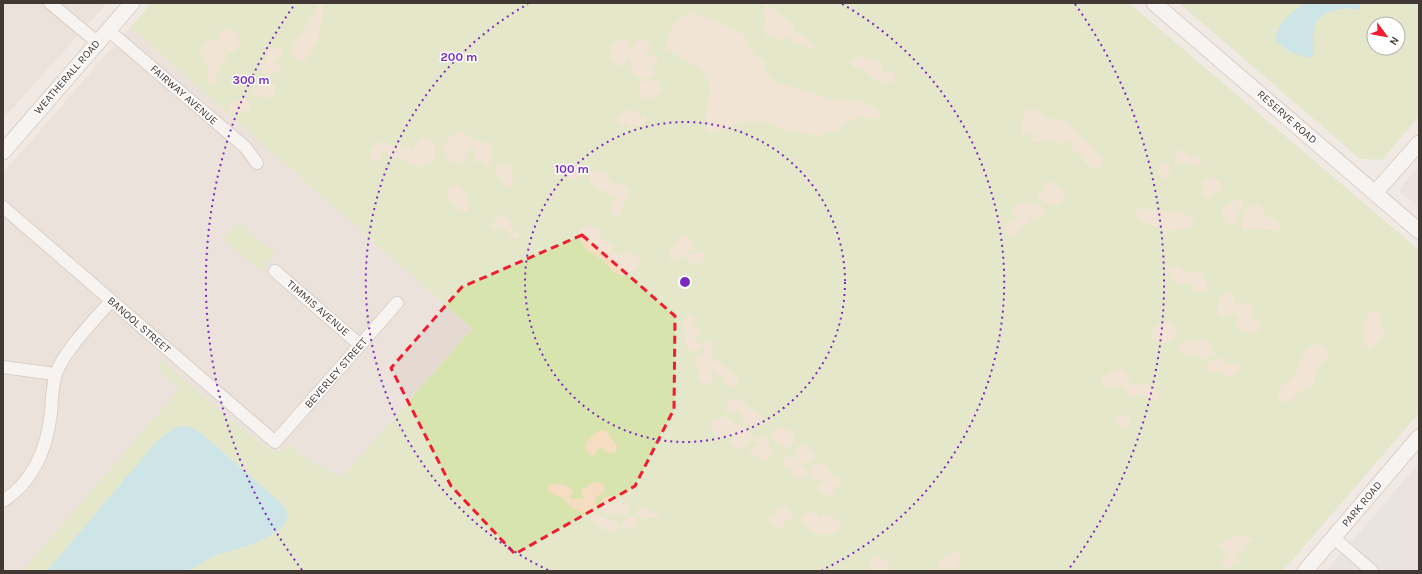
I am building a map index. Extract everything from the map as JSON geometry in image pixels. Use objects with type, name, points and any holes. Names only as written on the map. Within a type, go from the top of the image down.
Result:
[{"type":"street","points":[[50,3],[97,42]]},
{"type":"street","name":"WEATHERALL ROAD","points":[[3,152],[132,3]]},
{"type":"street","name":"RESERVE ROAD","points":[[1154,3],[1419,231]]},
{"type":"street","name":"FAIRWAY AVENUE","points":[[108,30],[245,147],[257,163]]},
{"type":"street","points":[[1375,193],[1419,143]]},
{"type":"street","name":"BANOOL STREET","points":[[3,207],[275,442]]},
{"type":"street","name":"TIMMIS AVENUE","points":[[275,272],[360,345]]},
{"type":"street","points":[[3,501],[24,482],[41,456],[48,433],[56,374],[69,351],[111,301]]},
{"type":"street","name":"BEVERLEY STREET","points":[[275,442],[397,303]]},
{"type":"street","points":[[3,367],[56,374]]},
{"type":"street","name":"PARK ROAD","points":[[1305,571],[1419,437]]},
{"type":"street","points":[[1334,538],[1372,571]]},
{"type":"highlighted area","points":[[582,235],[675,316],[674,409],[635,486],[515,554],[451,486],[391,368],[462,287]]},
{"type":"shaded area","points":[[3,3],[107,3],[3,119]]},
{"type":"shaded area","points":[[130,27],[472,329],[341,478],[302,456],[289,443],[280,451],[273,452],[229,418],[180,389],[22,571],[3,571],[3,173]]},
{"type":"shaded area","points":[[1419,166],[1419,208],[1400,192],[1400,188]]},
{"type":"shaded area","points":[[1419,463],[1419,571],[1326,571],[1352,541]]},
{"type":"green space","points":[[151,3],[1129,3],[1419,250],[1419,413],[1283,571],[22,571],[179,389],[160,371],[159,364],[162,361],[229,418],[273,452],[280,451],[289,443],[302,456],[341,478],[472,329],[130,27]]},
{"type":"green space","points":[[1179,3],[1419,3],[1419,116],[1382,160],[1360,159]]},
{"type":"green space","points":[[238,222],[276,253],[261,271],[223,240]]},
{"type":"sand","points":[[317,3],[324,3],[318,42],[304,61],[298,62],[291,53],[293,43],[302,34],[317,7]]},
{"type":"sand","points":[[766,4],[794,26],[793,29],[795,32],[803,36],[814,46],[811,48],[792,41],[789,36],[783,41],[767,36],[763,31],[766,20],[764,5]]},
{"type":"sand","points":[[693,12],[745,36],[753,53],[764,61],[766,73],[775,82],[838,101],[856,100],[879,111],[881,119],[870,119],[860,116],[837,130],[820,136],[786,130],[760,121],[740,122],[719,131],[707,132],[705,115],[711,91],[709,81],[699,67],[695,67],[665,48],[671,30],[677,21]]},
{"type":"sand","points":[[222,29],[236,33],[240,40],[237,49],[232,53],[224,49],[222,50],[228,56],[220,66],[213,85],[207,82],[209,69],[200,54],[206,42],[217,40]]},
{"type":"sand","points":[[628,39],[629,46],[627,49],[632,49],[639,40],[646,41],[651,44],[650,49],[644,55],[646,57],[654,54],[657,58],[657,64],[652,66],[652,68],[657,71],[652,77],[643,79],[638,77],[633,71],[629,59],[626,58],[624,67],[611,60],[610,48],[613,44]]},
{"type":"sand","points":[[273,47],[283,50],[280,57],[274,62],[275,64],[280,64],[282,67],[279,71],[272,75],[268,75],[262,72],[258,64],[260,61],[265,62],[267,59],[266,54],[268,49]]},
{"type":"sand","points":[[862,57],[879,62],[882,66],[881,72],[883,73],[889,71],[894,74],[894,81],[887,84],[878,81],[863,69],[853,67],[851,64],[852,60]]},
{"type":"sand","points":[[656,80],[661,90],[654,97],[644,99],[639,92],[639,84],[643,81]]},
{"type":"sand","points":[[259,81],[276,86],[271,97],[265,98],[253,93],[254,86]]},
{"type":"sand","points":[[242,98],[248,102],[250,109],[248,111],[242,110],[235,113],[230,109],[229,105]]},
{"type":"sand","points":[[629,109],[639,113],[640,118],[642,118],[642,115],[646,118],[643,126],[640,127],[634,124],[632,125],[634,127],[631,131],[627,123],[622,127],[618,124],[618,116]]},
{"type":"sand","points":[[1031,109],[1038,111],[1047,118],[1067,121],[1079,132],[1080,136],[1089,142],[1093,149],[1103,157],[1102,166],[1098,169],[1093,168],[1086,163],[1082,156],[1071,147],[1071,138],[1065,144],[1046,140],[1037,143],[1032,141],[1033,133],[1024,135],[1021,133],[1025,111]]},
{"type":"sand","points":[[461,132],[478,141],[491,144],[493,155],[488,165],[484,164],[483,160],[476,163],[474,158],[475,148],[471,147],[463,162],[453,162],[446,158],[444,150],[445,145],[451,137]]},
{"type":"sand","points":[[422,137],[429,138],[435,145],[435,157],[431,163],[418,167],[382,151],[382,160],[374,162],[369,156],[374,146],[384,141],[388,145],[399,146],[415,151],[414,145]]},
{"type":"sand","points":[[1178,150],[1184,151],[1190,157],[1199,157],[1202,160],[1201,163],[1196,166],[1186,162],[1176,166],[1174,164]]},
{"type":"sand","points":[[1165,162],[1170,163],[1168,171],[1172,175],[1170,178],[1161,177],[1158,173],[1160,165]]},
{"type":"sand","points":[[505,164],[511,167],[512,173],[510,177],[513,179],[513,184],[509,188],[498,176],[496,169],[499,165]]},
{"type":"sand","points":[[575,166],[580,168],[583,172],[578,179],[573,180],[566,175],[567,171],[571,167]]},
{"type":"sand","points":[[596,170],[606,173],[611,183],[627,188],[627,198],[623,204],[620,215],[613,215],[609,203],[617,198],[607,195],[608,192],[596,187],[590,182],[589,174],[591,171]]},
{"type":"sand","points":[[1212,178],[1219,181],[1223,187],[1221,191],[1217,192],[1214,190],[1212,196],[1208,197],[1203,194],[1202,189],[1206,179]]},
{"type":"sand","points":[[1050,182],[1064,191],[1065,194],[1060,203],[1054,205],[1050,205],[1043,201],[1039,198],[1037,193],[1039,190],[1044,192],[1045,184]]},
{"type":"sand","points":[[453,185],[458,185],[463,189],[468,198],[468,203],[470,203],[469,209],[466,212],[455,207],[450,201],[448,189]]},
{"type":"sand","points":[[1236,200],[1241,200],[1244,203],[1237,215],[1237,222],[1230,224],[1224,219],[1223,209]]},
{"type":"sand","points":[[1024,201],[1028,205],[1038,206],[1044,209],[1045,213],[1039,219],[1027,217],[1031,224],[1022,226],[1018,234],[1009,235],[1005,231],[1004,227],[1006,223],[1013,221],[1015,222],[1019,216],[1013,215],[1012,213],[1014,206]]},
{"type":"sand","points":[[1255,204],[1260,205],[1265,215],[1280,224],[1281,228],[1277,232],[1261,229],[1243,230],[1241,225],[1245,212],[1250,207],[1253,208]]},
{"type":"sand","points":[[1140,207],[1160,213],[1182,213],[1196,221],[1191,228],[1167,231],[1145,223],[1135,216]]},
{"type":"sand","points":[[504,214],[511,223],[512,229],[520,235],[517,239],[508,236],[509,232],[501,226],[498,228],[500,231],[492,228],[495,219]]},
{"type":"sand","points":[[588,225],[599,230],[600,233],[598,238],[606,241],[614,247],[610,252],[620,254],[624,259],[624,253],[627,251],[634,254],[638,258],[639,262],[635,271],[625,275],[616,274],[603,261],[586,249],[579,238],[579,233],[581,229]]},
{"type":"sand","points":[[684,236],[690,240],[695,248],[692,251],[688,250],[688,253],[703,253],[704,257],[701,264],[688,261],[682,254],[679,260],[671,261],[670,251],[680,237]]},
{"type":"sand","points":[[1176,266],[1185,273],[1196,271],[1201,273],[1207,283],[1207,289],[1197,292],[1193,290],[1192,286],[1194,284],[1192,282],[1182,285],[1174,281],[1170,277],[1168,268]]},
{"type":"sand","points":[[1224,293],[1232,294],[1236,304],[1244,303],[1253,306],[1254,309],[1249,315],[1253,319],[1259,321],[1260,325],[1257,333],[1249,333],[1240,328],[1236,324],[1239,315],[1236,313],[1224,317],[1217,313],[1217,304]]},
{"type":"sand","points":[[1373,310],[1377,311],[1381,315],[1381,328],[1385,334],[1384,338],[1370,348],[1366,347],[1363,332],[1366,318]]},
{"type":"sand","points":[[689,314],[693,315],[695,319],[691,327],[695,327],[701,332],[699,337],[695,335],[695,341],[703,344],[699,350],[695,352],[687,347],[682,328],[683,321]]},
{"type":"sand","points":[[1166,321],[1171,322],[1176,332],[1173,340],[1163,343],[1152,339],[1151,334],[1155,327]]},
{"type":"sand","points":[[1206,339],[1212,345],[1214,354],[1211,356],[1209,355],[1207,359],[1201,359],[1198,356],[1190,356],[1177,349],[1177,346],[1184,343]]},
{"type":"sand","points":[[708,340],[714,342],[710,361],[719,361],[722,365],[737,375],[738,381],[734,387],[724,384],[723,380],[713,368],[710,373],[714,379],[711,383],[703,383],[700,380],[698,374],[701,373],[698,370],[695,359],[696,356],[702,354],[705,343]]},
{"type":"sand","points":[[1317,343],[1325,347],[1329,354],[1316,372],[1312,387],[1300,392],[1288,401],[1285,402],[1279,400],[1280,390],[1296,373],[1303,354]]},
{"type":"sand","points":[[1219,358],[1225,361],[1224,366],[1232,363],[1238,365],[1240,369],[1237,373],[1231,376],[1224,376],[1219,372],[1208,371],[1206,368],[1208,363]]},
{"type":"sand","points":[[1120,369],[1126,370],[1131,383],[1136,386],[1146,383],[1150,385],[1158,392],[1158,400],[1152,401],[1144,394],[1134,397],[1128,394],[1125,387],[1122,386],[1108,388],[1102,386],[1102,379],[1113,371]]},
{"type":"sand","points":[[738,398],[751,410],[756,411],[761,417],[760,423],[756,427],[749,425],[742,420],[740,411],[737,410],[734,415],[727,412],[725,409],[730,399]]},
{"type":"sand","points":[[1122,414],[1130,420],[1126,429],[1115,424],[1114,421],[1117,416]]},
{"type":"sand","points":[[724,417],[732,421],[733,424],[744,427],[752,434],[748,445],[741,449],[734,447],[730,440],[736,435],[735,433],[727,438],[720,438],[713,432],[710,424],[713,420]]},
{"type":"sand","points":[[781,428],[790,432],[794,436],[792,445],[784,447],[778,444],[773,438],[772,432]]},
{"type":"sand","points":[[603,430],[609,434],[617,446],[616,452],[609,454],[602,448],[598,449],[595,455],[592,456],[586,449],[586,445],[591,437]]},
{"type":"sand","points":[[761,436],[768,440],[770,445],[767,448],[773,453],[766,459],[757,457],[751,453],[750,450],[755,444],[759,447],[760,445],[755,441],[755,439]]},
{"type":"sand","points":[[801,445],[810,447],[816,455],[815,459],[807,463],[804,461],[802,462],[802,465],[808,470],[807,477],[804,479],[797,479],[789,474],[793,468],[792,467],[787,471],[782,465],[784,459],[795,455],[796,448]]},
{"type":"sand","points":[[819,463],[827,466],[831,475],[840,480],[840,486],[834,486],[836,490],[833,494],[825,495],[819,492],[817,487],[823,483],[823,480],[815,482],[811,479],[812,466]]},
{"type":"sand","points":[[597,482],[602,484],[605,488],[603,492],[595,499],[596,509],[591,513],[581,512],[575,509],[560,497],[551,494],[548,491],[549,485],[563,485],[574,491],[570,496],[571,499],[582,499],[584,496],[582,495],[582,490],[591,483]]},
{"type":"sand","points":[[608,496],[614,497],[611,501],[613,506],[618,500],[624,500],[630,507],[627,514],[624,515],[615,512],[610,515],[603,512],[600,505],[603,498]]},
{"type":"sand","points":[[782,505],[785,505],[787,510],[793,513],[793,516],[789,521],[784,519],[783,521],[785,524],[783,527],[776,527],[767,519],[768,517],[776,514],[776,509]]},
{"type":"sand","points":[[642,507],[658,515],[658,519],[648,517],[642,521],[637,510],[638,508]]},
{"type":"sand","points":[[596,513],[615,521],[618,525],[615,531],[612,532],[604,530],[595,523],[591,517]]},
{"type":"sand","points":[[807,513],[816,514],[821,521],[822,516],[828,515],[832,517],[840,524],[839,529],[834,533],[824,535],[814,532],[802,521],[803,515]]},
{"type":"sand","points":[[633,516],[637,521],[634,527],[628,527],[625,531],[621,527],[623,523],[629,517]]},
{"type":"sand","points":[[1238,535],[1253,539],[1252,542],[1248,542],[1249,547],[1245,546],[1244,548],[1246,552],[1237,551],[1236,554],[1240,561],[1238,563],[1234,563],[1226,569],[1221,561],[1227,553],[1219,546],[1223,541]]},
{"type":"sand","points":[[955,551],[958,552],[960,556],[960,563],[954,571],[947,571],[947,567],[941,570],[937,567],[946,555]]},
{"type":"sand","points":[[879,557],[887,561],[889,566],[888,571],[870,571],[871,561],[874,558]]},
{"type":"water","points":[[1305,3],[1361,3],[1359,10],[1347,9],[1334,11],[1325,14],[1317,21],[1314,29],[1314,54],[1308,58],[1290,51],[1275,40],[1280,27],[1286,18]]},
{"type":"water","points":[[184,426],[201,433],[283,505],[287,515],[284,524],[275,533],[262,540],[214,556],[184,572],[47,571],[157,441],[173,429]]}]
